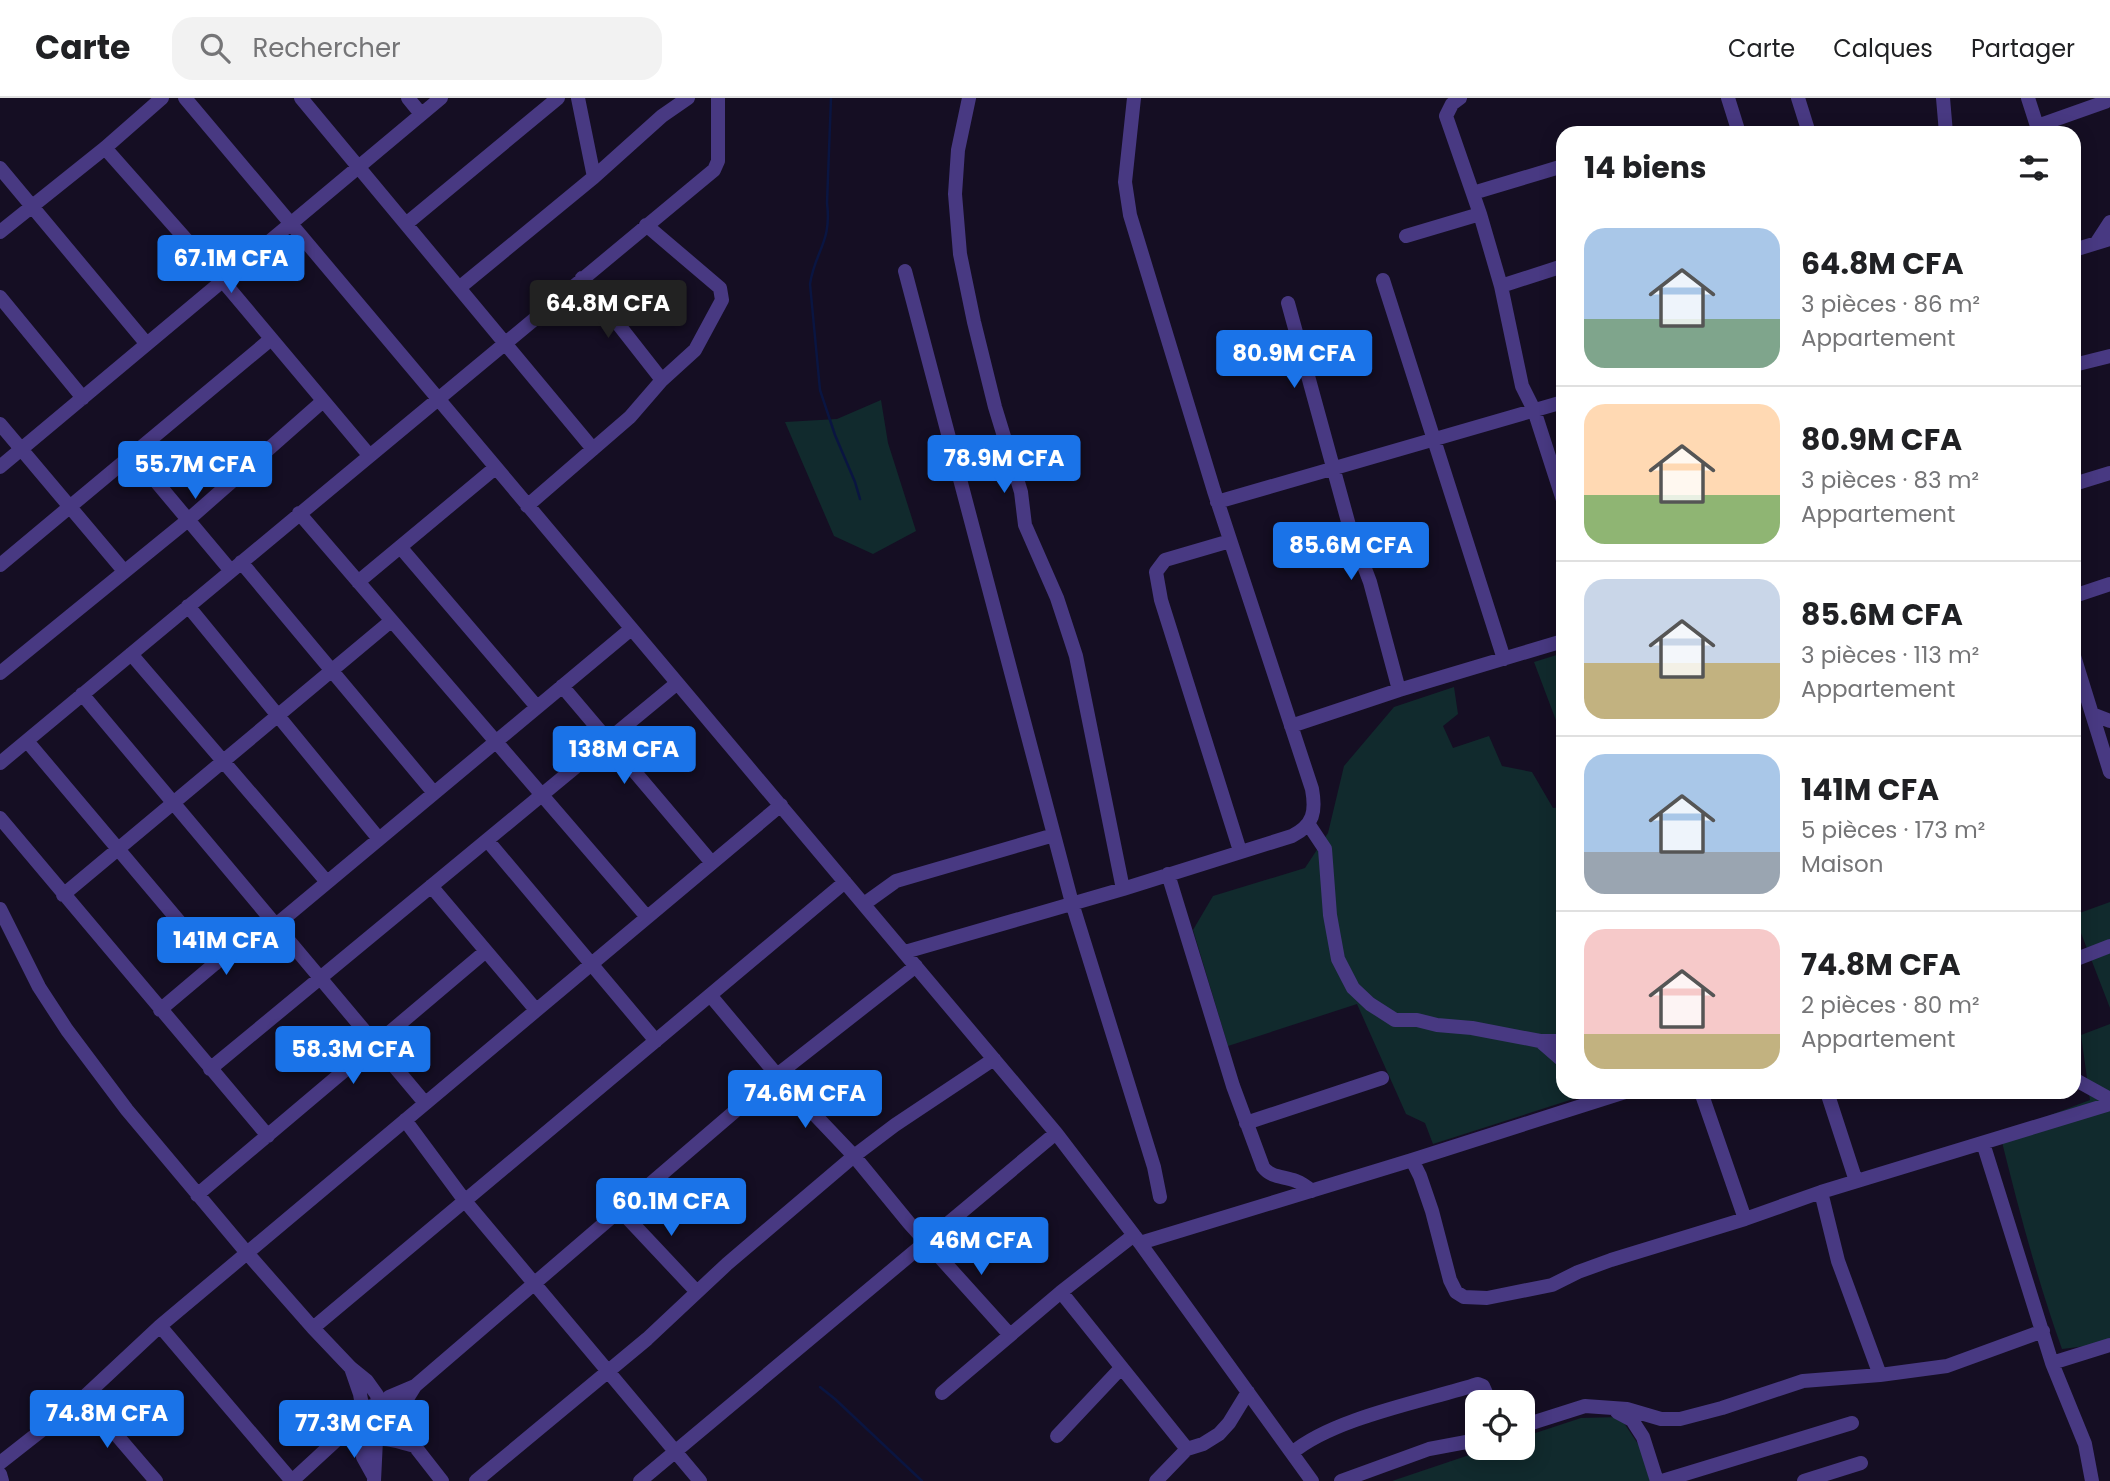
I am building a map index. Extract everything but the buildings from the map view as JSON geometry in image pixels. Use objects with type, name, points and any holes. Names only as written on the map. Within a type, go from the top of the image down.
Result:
[{"type":"street","points":[[0,232],[105,148],[162,98]]},
{"type":"street","points":[[185,98],[1056,1133],[1137,1239],[1312,1481]]},
{"type":"street","points":[[301,98],[593,449]]},
{"type":"street","points":[[408,98],[421,114]]},
{"type":"street","points":[[0,467],[441,98]]},
{"type":"street","points":[[406,224],[558,98]]},
{"type":"street","points":[[578,98],[594,177]]},
{"type":"street","points":[[459,289],[594,177],[662,116],[688,98]]},
{"type":"street","points":[[0,763],[717,166],[718,98]]},
{"type":"street","points":[[969,98],[958,150],[955,194],[960,254],[995,407],[1021,492],[1026,525],[1057,598],[1076,656],[1123,889]]},
{"type":"street","points":[[905,952],[1123,889],[1292,836],[1309,825],[1314,813],[1312,789],[1217,502],[1130,215],[1125,183],[1134,98]]},
{"type":"street","points":[[1460,98],[1452,104],[1446,117],[1480,214],[1501,286],[1522,386],[1534,410],[1556,478]]},
{"type":"street","points":[[1728,98],[1737,126]]},
{"type":"street","points":[[1798,98],[1807,126]]},
{"type":"street","points":[[1943,98],[1945,126]]},
{"type":"street","points":[[2028,98],[2037,126],[2104,100],[2110,118]]},
{"type":"street","points":[[105,148],[222,280],[369,455]]},
{"type":"street","points":[[0,168],[146,343]]},
{"type":"street","points":[[1473,193],[1556,168]]},
{"type":"street","points":[[1406,236],[1480,214]]},
{"type":"street","points":[[2081,248],[2104,241],[2110,222]]},
{"type":"street","points":[[527,506],[636,410],[662,380],[695,350],[722,300],[720,288],[646,225]]},
{"type":"street","points":[[1501,286],[1556,268]]},
{"type":"street","points":[[905,271],[1072,904],[1154,1167],[1160,1197]]},
{"type":"street","points":[[582,278],[662,380]]},
{"type":"street","points":[[1383,280],[1504,659]]},
{"type":"street","points":[[0,297],[83,398]]},
{"type":"street","points":[[1288,303],[1350,529],[1370,582],[1399,690]]},
{"type":"street","points":[[0,565],[271,339]]},
{"type":"street","points":[[2081,363],[2110,356]]},
{"type":"street","points":[[0,673],[188,520],[323,401]]},
{"type":"street","points":[[1217,502],[1556,404]]},
{"type":"street","points":[[0,424],[124,571]]},
{"type":"street","points":[[133,454],[188,520],[236,566],[331,670],[434,793]]},
{"type":"street","points":[[358,582],[495,468]]},
{"type":"street","points":[[2081,482],[2110,473]]},
{"type":"street","points":[[299,513],[647,917]]},
{"type":"street","points":[[1230,541],[1165,561],[1156,572],[1168,625],[1240,851]]},
{"type":"street","points":[[401,548],[537,707]]},
{"type":"street","points":[[2081,594],[2110,584]]},
{"type":"street","points":[[188,606],[379,839]]},
{"type":"street","points":[[63,895],[391,621]]},
{"type":"street","points":[[160,1010],[215,964],[327,882],[631,629]]},
{"type":"street","points":[[1291,726],[1399,690],[1556,643]]},
{"type":"street","points":[[131,653],[327,882]]},
{"type":"street","points":[[210,1069],[676,684]]},
{"type":"street","points":[[562,686],[712,863]]},
{"type":"street","points":[[82,694],[425,1103]]},
{"type":"street","points":[[2081,703],[2091,714],[2110,772]]},
{"type":"street","points":[[2091,714],[2110,721]]},
{"type":"street","points":[[27,741],[215,964]]},
{"type":"street","points":[[0,1463],[84,1397],[160,1326],[781,805]]},
{"type":"street","points":[[0,818],[268,1136]]},
{"type":"street","points":[[1309,825],[1325,849],[1330,915],[1338,959],[1353,988],[1370,1004],[1395,1020],[1417,1020],[1540,1041],[1556,1041]]},
{"type":"street","points":[[864,904],[896,881],[1054,835]]},
{"type":"street","points":[[487,840],[656,1041]]},
{"type":"street","points":[[1168,874],[1233,1086],[1266,1171],[1298,1181],[1312,1191]]},
{"type":"street","points":[[313,1328],[845,882]]},
{"type":"street","points":[[431,886],[536,1010]]},
{"type":"street","points":[[0,909],[39,987],[67,1030],[127,1110],[247,1253],[377,1395],[389,1430],[352,1443],[331,1446]]},
{"type":"street","points":[[2081,957],[2110,946]]},
{"type":"street","points":[[197,1195],[486,951]]},
{"type":"street","points":[[385,1414],[400,1410],[415,1386],[619,1209],[777,1075],[916,966]]},
{"type":"street","points":[[710,995],[777,1075],[855,1156],[1010,1335]]},
{"type":"street","points":[[1540,1041],[1556,1055]]},
{"type":"street","points":[[476,1481],[647,1339],[697,1292],[855,1156],[895,1125],[993,1059]]},
{"type":"street","points":[[1246,1123],[1382,1078]]},
{"type":"street","points":[[2081,1083],[2110,1101]]},
{"type":"street","points":[[942,1393],[1061,1292],[1137,1239],[1312,1191],[1412,1160],[1585,1099]]},
{"type":"street","points":[[1703,1099],[1745,1219]]},
{"type":"street","points":[[1829,1099],[1856,1181]]},
{"type":"street","points":[[1412,1160],[1432,1211],[1450,1280],[1456,1292],[1464,1297],[1487,1298],[1552,1285],[1600,1264],[2110,1101]]},
{"type":"street","points":[[405,1120],[465,1201],[700,1481]]},
{"type":"street","points":[[640,1481],[1056,1133]]},
{"type":"street","points":[[1983,1143],[2052,1363],[2063,1384],[2085,1444],[2092,1481]]},
{"type":"street","points":[[1821,1192],[1838,1261],[1880,1375]]},
{"type":"street","points":[[619,1209],[697,1292]]},
{"type":"street","points":[[1061,1292],[1186,1449]]},
{"type":"street","points":[[160,1326],[292,1481],[373,1406],[399,1426],[442,1481]]},
{"type":"street","points":[[1535,1422],[1585,1406],[1627,1409],[1661,1419],[1681,1419],[1804,1381],[1947,1366],[2043,1331]]},
{"type":"street","points":[[2052,1363],[2110,1345]]},
{"type":"street","points":[[351,1368],[360,1394],[358,1427],[371,1437],[416,1446]]},
{"type":"street","points":[[1057,1436],[1121,1368]]},
{"type":"street","points":[[1292,1453],[1306,1441],[1377,1414],[1478,1384],[1485,1390]]},
{"type":"street","points":[[1156,1481],[1186,1449],[1203,1444],[1219,1434],[1248,1392]]},
{"type":"street","points":[[84,1397],[156,1481]]},
{"type":"street","points":[[1610,1408],[1632,1420],[1643,1437],[1660,1481],[1852,1423]]},
{"type":"street","points":[[371,1437],[363,1457],[374,1478]]},
{"type":"street","points":[[1341,1481],[1429,1450],[1465,1442]]},
{"type":"street","points":[[1804,1481],[1861,1464]]},
{"type":"street","points":[[0,1475],[2,1481]]},
{"type":"green space","points":[[881,400],[888,443],[916,531],[873,554],[834,536],[785,422],[837,419]]},
{"type":"green space","points":[[1556,655],[1556,720],[1534,662]]},
{"type":"green space","points":[[1454,687],[1458,714],[1443,726],[1453,748],[1489,736],[1502,766],[1532,772],[1553,808],[1556,808],[1556,1099],[1573,1099],[1433,1144],[1425,1123],[1406,1114],[1357,1004],[1228,1046],[1193,930],[1213,896],[1305,868],[1328,833],[1344,766],[1394,707]]},
{"type":"green space","points":[[2110,902],[2110,1008],[2081,933],[2081,912]]},
{"type":"green space","points":[[2110,1024],[2110,1343],[2062,1349],[2028,1243],[2000,1134],[2090,1100],[2081,1035]]},
{"type":"green space","points":[[1620,1417],[1640,1447],[1650,1481],[1392,1481],[1465,1456],[1465,1460],[1535,1460],[1535,1433],[1581,1418]]},
{"type":"waterway","points":[[831,98],[827,227],[810,284],[820,390],[860,499]]},
{"type":"waterway","points":[[820,1387],[922,1481]]}]
